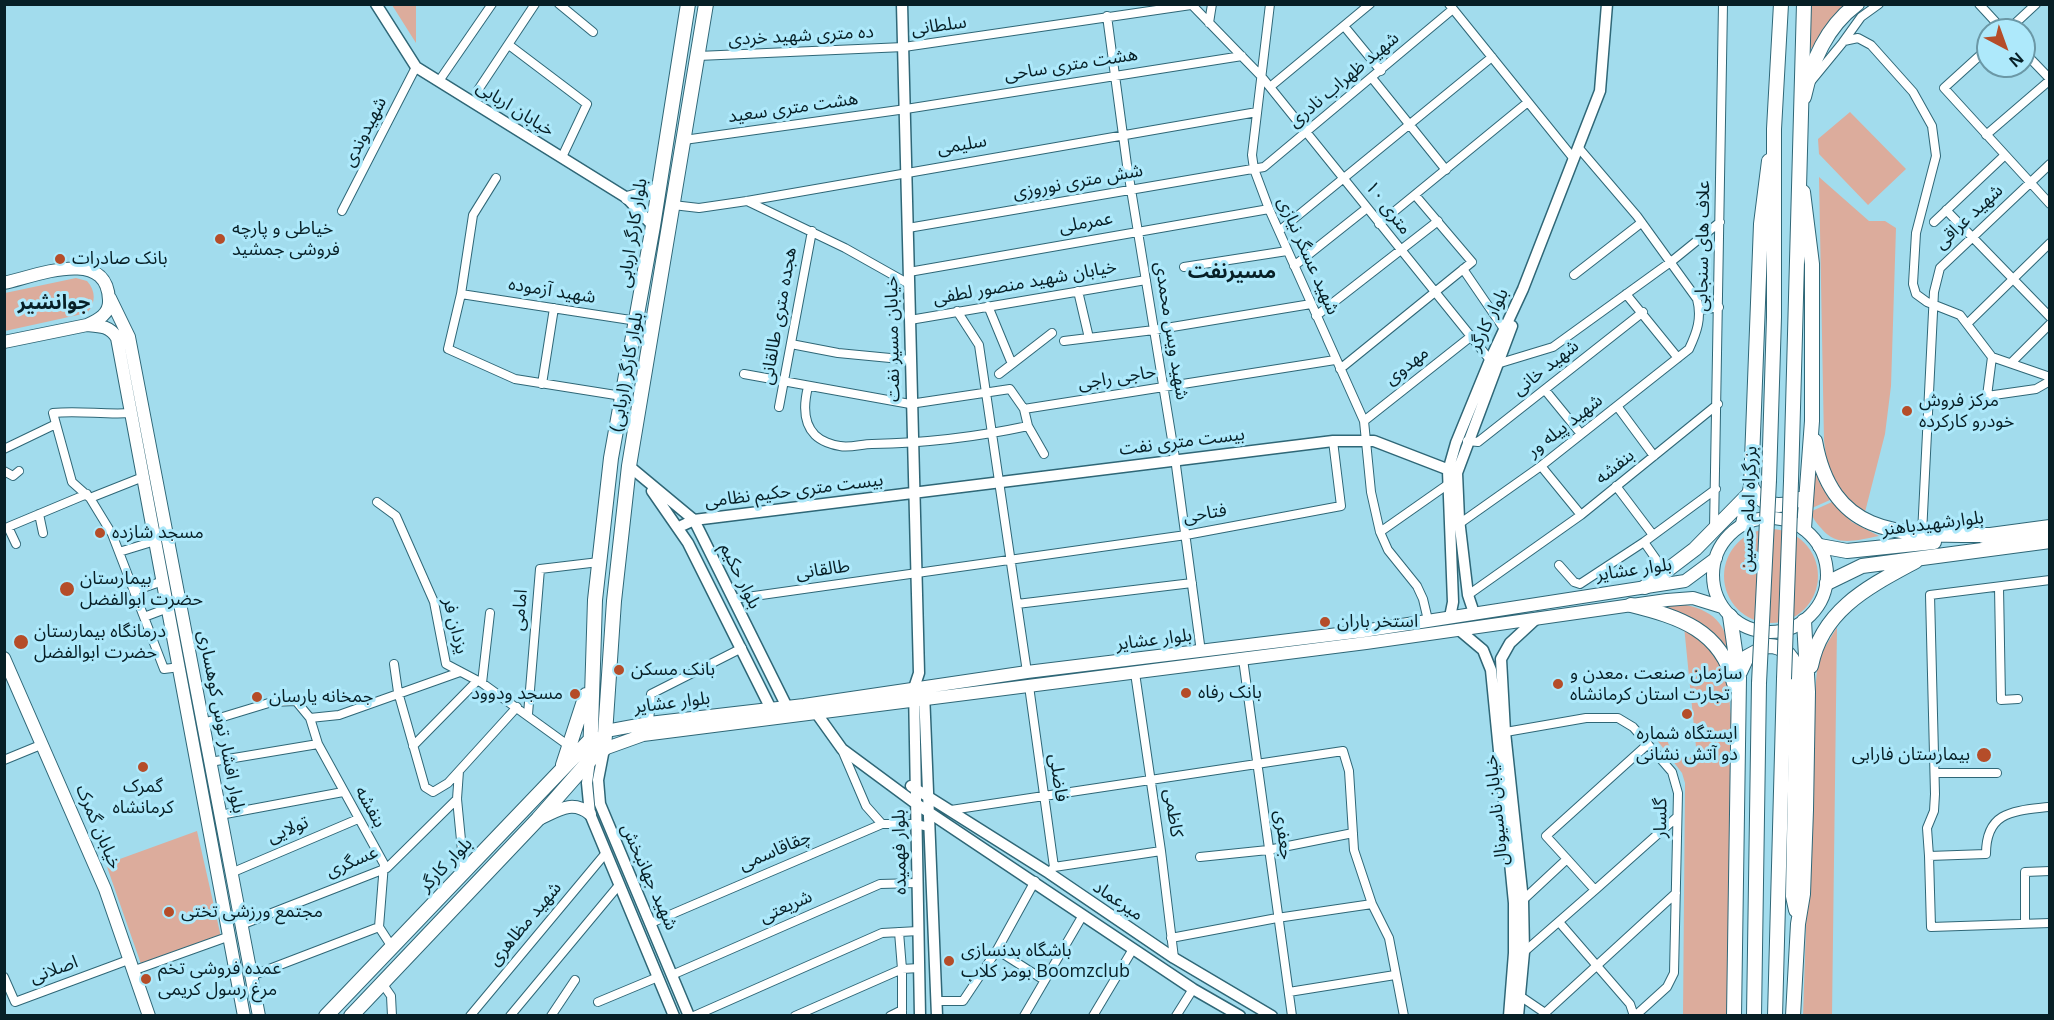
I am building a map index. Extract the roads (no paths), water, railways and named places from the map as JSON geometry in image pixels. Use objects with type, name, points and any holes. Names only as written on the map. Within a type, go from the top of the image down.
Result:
[{"type":"main road","name":"بلوار کارگر اربابی","points":[[590,760],[595,600],[611,458],[637,321],[688,4]]},
{"type":"main road","name":"بلوار کارگر (اربابی)","points":[[604,748],[614,601],[629,466],[706,4]]},
{"type":"main road","name":"بزرگراه امام حسین","points":[[1754,1016],[1759,683],[1769,480],[1774,317],[1774,129],[1781,4]]},
{"type":"main road","points":[[1775,1016],[1804,4]]},
{"type":"main road","points":[[1799,117],[1805,90],[1823,41],[1836,23],[1857,4]]},
{"type":"main road","points":[[1743,524],[1751,489],[1761,224],[1774,129]]},
{"type":"main road","points":[[1799,157],[1812,264],[1812,421],[1804,528]]},
{"type":"main road","points":[[627,198],[659,189]]},
{"type":"main road","name":"بلوار افشار توس کوهساری","points":[[4,283],[81,267],[99,274],[105,281],[110,298],[129,337],[259,1016]]},
{"type":"main road","points":[[4,342],[87,325],[99,320],[106,313],[110,298]]},
{"type":"main road","name":"بلوار افشار توس کوهساری","points":[[87,325],[112,330],[117,338],[244,1016]]},
{"type":"main road","points":[[1812,421],[1824,474],[1848,510],[1887,530],[1922,534],[1990,535]]},
{"type":"main road","points":[[1751,489],[1757,496],[1773,505],[1791,503],[1806,493]]},
{"type":"main road","points":[[1645,587],[1679,563],[1714,532],[1751,489]]},
{"type":"main road","points":[[1726,611],[1756,631],[1786,630],[1804,621],[1818,607],[1827,583],[1828,571],[1820,546],[1804,528],[1789,520],[1773,518],[1743,524],[1722,544],[1716,558],[1714,588],[1726,611],[1740,678]]},
{"type":"main road","name":"بلوارشهیدباهنر","points":[[1820,546],[1856,550],[2049,526]]},
{"type":"main road","name":"بلوارشهیدباهنر","points":[[1827,583],[1862,566],[2049,541]]},
{"type":"main road","points":[[1808,692],[1817,645],[1839,609],[1857,594],[1924,557]]},
{"type":"main road","name":"بلوار عشایر","points":[[590,739],[606,731],[649,723],[787,707],[1027,672],[1201,652],[1685,581],[1716,558]]},
{"type":"main road","points":[[1685,581],[1696,584],[1697,589],[1695,593],[1686,598]]},
{"type":"main road","name":"بلوار عشایر","points":[[604,748],[643,735],[1243,659],[1686,598],[1726,611]]},
{"type":"main road","points":[[595,600],[614,601]]},
{"type":"main road","points":[[1631,605],[1670,615],[1706,634],[1730,668],[1740,712]]},
{"type":"main road","points":[[1793,1016],[1798,924],[1803,894],[1808,692],[1804,621]]},
{"type":"main road","points":[[1734,1016],[1740,678],[1741,668],[1747,657],[1767,646],[1782,649],[1794,661],[1797,669],[1793,896],[1798,924]]},
{"type":"main road","name":"خیابان گمرک","points":[[6,665],[43,744],[105,889],[133,964],[149,1016]]},
{"type":"main road","points":[[560,772],[591,681]]},
{"type":"main road","name":"بلوار کارگر","points":[[326,1016],[590,739]]},
{"type":"main road","name":"بلوار کارگر","points":[[351,1016],[538,819],[590,760],[604,748]]},
{"type":"main road","points":[[538,819],[573,805],[590,814]]},
{"type":"main road","points":[[496,839],[508,851]]},
{"type":"street","name":"خیابان اربابی","points":[[376,4],[416,67],[627,198],[653,226]]},
{"type":"street","points":[[439,81],[492,4]]},
{"type":"street","points":[[478,90],[535,4]]},
{"type":"street","points":[[558,4],[592,32]]},
{"type":"street","name":"خیابان مسیر نفت","points":[[902,4],[906,109],[910,404],[914,444],[919,687]]},
{"type":"street","points":[[1209,22],[1212,4]]},
{"type":"street","name":"شهید عسگر نیازی","points":[[1270,4],[1252,155],[1254,169],[1287,251],[1364,421],[1371,492],[1380,532],[1388,550],[1417,586],[1424,600],[1428,620]]},
{"type":"street","points":[[1270,87],[1370,4]]},
{"type":"street","points":[[1522,289],[1599,91],[1607,4]]},
{"type":"street","name":"علاف های سنجابی","points":[[1714,532],[1718,404],[1722,4]]},
{"type":"street","points":[[1805,90],[1843,43],[1861,16],[1879,4]]},
{"type":"street","points":[[1979,4],[1992,18]]},
{"type":"street","points":[[2021,18],[2036,4]]},
{"type":"street","name":"سلطانی","points":[[904,47],[1191,5]]},
{"type":"street","name":"۱۰ متری","points":[[1191,5],[1261,76],[1469,338],[1493,362]]},
{"type":"street","points":[[1451,7],[1574,159]]},
{"type":"street","name":"شهید ظهراب نادری","points":[[1254,169],[1274,161],[1381,71],[1451,7]]},
{"type":"street","name":"شهید ویس محمدی","points":[[1107,16],[1131,190],[1175,458],[1201,652]]},
{"type":"street","points":[[1344,26],[1381,71]]},
{"type":"street","points":[[1843,43],[1858,38],[1871,45],[1913,92],[1932,126],[1936,156],[1916,233],[1913,284],[1916,294],[1935,306],[1960,315],[1992,357],[2049,379],[2036,389],[1987,396],[1992,357]]},
{"type":"street","points":[[509,45],[587,104],[562,157]]},
{"type":"street","name":"ده متری شهید خردی","points":[[699,56],[904,47]]},
{"type":"street","name":"هشت متری ساحی","points":[[906,109],[1242,56]]},
{"type":"street","points":[[1279,231],[1344,179],[1408,123],[1492,57]]},
{"type":"street","points":[[1976,59],[1944,88],[2049,204]]},
{"type":"street","points":[[1986,135],[2049,80],[2036,65]]},
{"type":"street","name":"شهیدوندی","points":[[342,211],[416,67]]},
{"type":"street","points":[[1372,78],[1446,170]]},
{"type":"street","points":[[1379,224],[1528,102]]},
{"type":"street","name":"هشت متری سعید","points":[[684,140],[906,109]]},
{"type":"street","name":"سلیمی","points":[[673,205],[699,208],[747,201],[907,171],[1257,112]]},
{"type":"street","points":[[1578,147],[1671,261],[1697,299],[1700,310],[1719,307]]},
{"type":"street","points":[[1934,222],[2005,155]]},
{"type":"street","name":"شهید عراقی","points":[[1922,534],[1934,292],[1940,268],[2049,164]]},
{"type":"street","name":"شش متری نوروزی","points":[[908,228],[1254,169]]},
{"type":"street","points":[[496,178],[473,215],[461,294],[448,349],[494,371],[542,384],[622,396]]},
{"type":"street","points":[[1340,369],[1472,262],[1415,195]]},
{"type":"street","points":[[747,201],[909,278]]},
{"type":"street","points":[[1294,266],[1367,208]]},
{"type":"street","name":"عمرملی","points":[[909,278],[1138,231],[1269,209]]},
{"type":"street","points":[[1946,210],[2049,317]]},
{"type":"street","points":[[1316,316],[1438,220]]},
{"type":"street","points":[[1574,275],[1641,222]]},
{"type":"street","points":[[1493,362],[1552,347],[1671,261],[1720,222]]},
{"type":"street","name":"هجده متری طالقانی","points":[[779,406],[812,231]]},
{"type":"street","points":[[1966,324],[2049,243]]},
{"type":"street","points":[[1184,267],[1287,251]]},
{"type":"street","points":[[1464,269],[1504,329]]},
{"type":"street","name":"خیابان شهید منصور لطفی","points":[[910,320],[1146,280]]},
{"type":"street","name":"بلوار کارگر","points":[[1450,617],[1453,602],[1447,485],[1467,441],[1504,329],[1522,289]]},
{"type":"street","name":"بلوار کارگر","points":[[1474,613],[1468,596],[1453,472],[1456,443],[1523,298],[1522,289]]},
{"type":"street","points":[[1078,291],[1089,338]]},
{"type":"street","name":"شهید آزموده","points":[[461,294],[637,321]]},
{"type":"street","points":[[1626,294],[1643,312],[1678,358]]},
{"type":"street","points":[[1064,341],[1154,330],[1311,304]]},
{"type":"street","points":[[988,306],[1012,364]]},
{"type":"street","points":[[542,384],[554,308]]},
{"type":"street","name":"شهید پیله ور","points":[[1459,524],[1541,466],[1689,349],[1697,334],[1700,310]]},
{"type":"street","points":[[957,311],[979,345],[1027,672]]},
{"type":"street","name":"شهید خانی","points":[[1467,441],[1478,442],[1643,312]]},
{"type":"street","points":[[2011,363],[2049,324]]},
{"type":"street","points":[[999,374],[1052,333]]},
{"type":"street","name":"مهدوی","points":[[1364,421],[1469,338]]},
{"type":"street","points":[[791,344],[838,353],[911,360]]},
{"type":"street","name":"حاجی راجی","points":[[1024,409],[1335,360]]},
{"type":"street","points":[[744,374],[910,404],[1010,389],[1024,409],[1028,426],[1044,454]]},
{"type":"street","points":[[808,387],[804,401],[806,420],[815,435],[842,447],[914,444],[992,434],[1028,426]]},
{"type":"street","points":[[1545,390],[1581,434]]},
{"type":"street","name":"بنفشه","points":[[1468,596],[1581,515],[1718,404]]},
{"type":"street","points":[[1617,406],[1654,456]]},
{"type":"street","points":[[131,413],[108,414],[77,411],[53,413],[72,482],[88,496],[112,534],[164,669],[180,667]]},
{"type":"street","points":[[4,449],[56,424]]},
{"type":"street","name":"بیست متری نفت","points":[[915,494],[1175,458],[1333,441],[1374,441],[1453,472]]},
{"type":"street","name":"فتاحی","points":[[917,574],[1186,535],[1341,506],[1333,441]]},
{"type":"street","name":"بلوار حکیم","points":[[629,466],[694,520],[787,707]]},
{"type":"street","points":[[1541,466],[1581,515]]},
{"type":"street","points":[[4,471],[13,476],[19,471]]},
{"type":"street","name":"بلوار حکیم","points":[[641,476],[679,527],[771,709]]},
{"type":"street","points":[[16,544],[8,527],[143,477]]},
{"type":"street","points":[[1380,532],[1447,485]]},
{"type":"street","points":[[1616,486],[1653,536]]},
{"type":"street","points":[[1559,565],[1574,582],[1581,584],[1653,536],[1716,489]]},
{"type":"street","name":"بیست متری حکیم نظامی","points":[[679,527],[694,520],[915,494]]},
{"type":"street","name":"یزدان فر","points":[[377,502],[396,516],[434,602],[446,664],[480,682],[517,706],[569,746]]},
{"type":"street","points":[[39,514],[43,533]]},
{"type":"street","points":[[118,552],[155,541]]},
{"type":"street","points":[[1644,542],[1658,562]]},
{"type":"street","name":"امامی","points":[[528,714],[540,569],[599,562]]},
{"type":"street","name":"طالقانی","points":[[734,599],[917,574]]},
{"type":"street","points":[[2049,580],[1930,595],[1935,773],[1934,811],[1927,828],[1931,927],[2049,922]]},
{"type":"street","points":[[134,591],[163,581]]},
{"type":"street","points":[[1017,604],[1192,583]]},
{"type":"street","points":[[1999,587],[2001,700],[2018,699]]},
{"type":"street","points":[[144,617],[168,608]]},
{"type":"street","points":[[413,746],[480,682],[490,613]]},
{"type":"street","name":"خیابان ناسیونال","points":[[1509,1016],[1514,953],[1514,903],[1501,733],[1502,655],[1510,643],[1539,617]]},
{"type":"street","name":"خیابان ناسیونال","points":[[1458,629],[1479,645],[1488,659],[1501,733],[1523,900],[1524,952],[1518,1016]]},
{"type":"street","points":[[649,723],[651,694],[742,648]]},
{"type":"street","name":"جعفری","points":[[1243,659],[1292,1016]]},
{"type":"street","points":[[394,664],[398,692],[425,787],[433,792],[448,783],[517,706]]},
{"type":"street","points":[[203,723],[272,702],[296,701],[310,718],[339,715],[398,692],[460,672]]},
{"type":"street","name":"کاظمی","points":[[1135,673],[1174,958]]},
{"type":"street","name":"فاضلی","points":[[1029,686],[1052,870]]},
{"type":"street","points":[[919,687],[919,700]]},
{"type":"street","name":"بلوار فهمیده","points":[[919,700],[915,803],[920,1016]]},
{"type":"street","name":"بلوار فهمیده","points":[[919,700],[929,812],[937,1016]]},
{"type":"street","points":[[817,714],[842,750],[861,797],[882,824]]},
{"type":"street","name":"گلسار","points":[[1501,733],[1586,718],[1609,717],[1626,721],[1648,744],[1676,780],[1676,893],[1671,980],[1635,1015]]},
{"type":"street","name":"بنفشه","points":[[310,718],[318,744],[384,864],[384,869]]},
{"type":"street","points":[[4,760],[43,744]]},
{"type":"street","points":[[210,762],[318,744]]},
{"type":"street","points":[[1595,890],[1546,836],[1648,744]]},
{"type":"street","name":"شهید جهانبخش","points":[[604,748],[598,780],[600,804],[689,1016]]},
{"type":"street","name":"میرعماد","points":[[842,750],[915,803],[1022,872],[1133,949],[1193,989],[1240,1016]]},
{"type":"street","points":[[950,809],[1343,752],[1349,771],[1354,850],[1372,904],[1389,938],[1404,1016]]},
{"type":"street","name":"شهید جهانبخش","points":[[590,760],[587,783],[590,814],[674,1016]]},
{"type":"street","points":[[459,771],[457,799],[464,872]]},
{"type":"street","points":[[1935,773],[1996,773]]},
{"type":"street","points":[[890,783],[915,787]]},
{"type":"street","name":"میرعماد","points":[[915,787],[1029,860],[1052,870],[1174,958],[1272,1016]]},
{"type":"street","points":[[220,815],[343,792]]},
{"type":"street","name":"عسگری","points":[[241,925],[384,869],[457,799]]},
{"type":"street","points":[[1929,856],[1986,854],[1986,836],[1991,826],[2008,812],[2048,807]]},
{"type":"street","points":[[1524,952],[1677,817]]},
{"type":"street","name":"تولایی","points":[[231,873],[358,819]]},
{"type":"street","name":"چقاقاسمی","points":[[651,923],[882,824],[916,824],[929,827]]},
{"type":"street","points":[[1200,857],[1268,850],[1353,833]]},
{"type":"street","points":[[1052,870],[1161,851]]},
{"type":"street","name":"شهید مظاهری","points":[[470,1016],[605,854]]},
{"type":"street","points":[[1523,900],[1567,859]]},
{"type":"street","points":[[1022,872],[1029,860]]},
{"type":"street","points":[[384,869],[379,927],[392,947]]},
{"type":"street","points":[[2025,923],[2025,872],[2049,871]]},
{"type":"street","points":[[936,1001],[963,1001],[997,950],[1035,881]]},
{"type":"street","name":"شریعتی","points":[[672,975],[880,884],[916,883]]},
{"type":"street","points":[[510,1016],[619,885]]},
{"type":"street","points":[[1520,996],[1545,1013],[1676,893]]},
{"type":"street","points":[[1171,938],[1277,918],[1372,904]]},
{"type":"street","points":[[1024,1016],[1083,915]]},
{"type":"street","points":[[1559,922],[1630,1004],[1635,1015]]},
{"type":"street","points":[[251,976],[379,927]]},
{"type":"street","points":[[694,1016],[882,933],[918,931]]},
{"type":"street","points":[[890,1016],[902,1013],[899,932]]},
{"type":"street","points":[[642,940],[656,934]]},
{"type":"street","points":[[133,964],[230,936]]},
{"type":"street","points":[[1094,1016],[1133,949]]},
{"type":"street","points":[[997,950],[1044,980]]},
{"type":"street","name":"اصلانی","points":[[4,977],[15,1002],[133,964]]},
{"type":"street","points":[[795,1016],[902,969],[919,968]]},
{"type":"street","points":[[1289,992],[1395,975]]},
{"type":"street","points":[[598,1002],[658,977]]},
{"type":"street","points":[[551,1016],[575,980]]},
{"type":"street","points":[[382,983],[391,996],[392,1016]]},
{"type":"street","points":[[1176,1016],[1193,989]]},
{"type":"place","name":"خیاطی ‌‌و‌ پارچه فروشی جمشید","points":[[220,239]]},
{"type":"place","name":"بانک صادرات","points":[[60,259]]},
{"type":"place","name":"مرکز فروش خودرو کارکرده","points":[[1907,411]]},
{"type":"place","name":"مسجد شازده","points":[[100,533]]},
{"type":"place","name":"بیمارستان حضرت ابوالفضل","points":[[67,589]]},
{"type":"place","name":"استخر باران","points":[[1325,622]]},
{"type":"place","name":"درمانگاه بیمارستان حضرت ابوالفضل","points":[[21,642]]},
{"type":"place","name":"بانک مسکن","points":[[619,670]]},
{"type":"place","name":"سازمان صنعت ،معدن و تجارت استان کرمانشاه","points":[[1558,684]]},
{"type":"place","name":"بانک رفاه","points":[[1186,693]]},
{"type":"place","name":"مسجد ودوود","points":[[575,694]]},
{"type":"place","name":"جمخانه یارسان","points":[[257,697]]},
{"type":"place","name":"ایستگاه شماره دو آتش نشانی","points":[[1687,714]]},
{"type":"place","name":"بیمارستان فارابی","points":[[1984,755]]},
{"type":"place","name":"گمرک کرمانشاه","points":[[143,767]]},
{"type":"place","name":"مجتمع ورزشی تختی","points":[[169,912]]},
{"type":"place","name":"باشگاه بدنسازی بومز کلاب Boomzclub","points":[[949,961]]},
{"type":"place","name":"عمده فروشی تخم مرغ رسول کریمی","points":[[146,979]]},
{"type":"district","name":"مسیرنفت","points":[[1232,272]]},
{"type":"district","name":"جوانشیر","points":[[54,303]]}]
